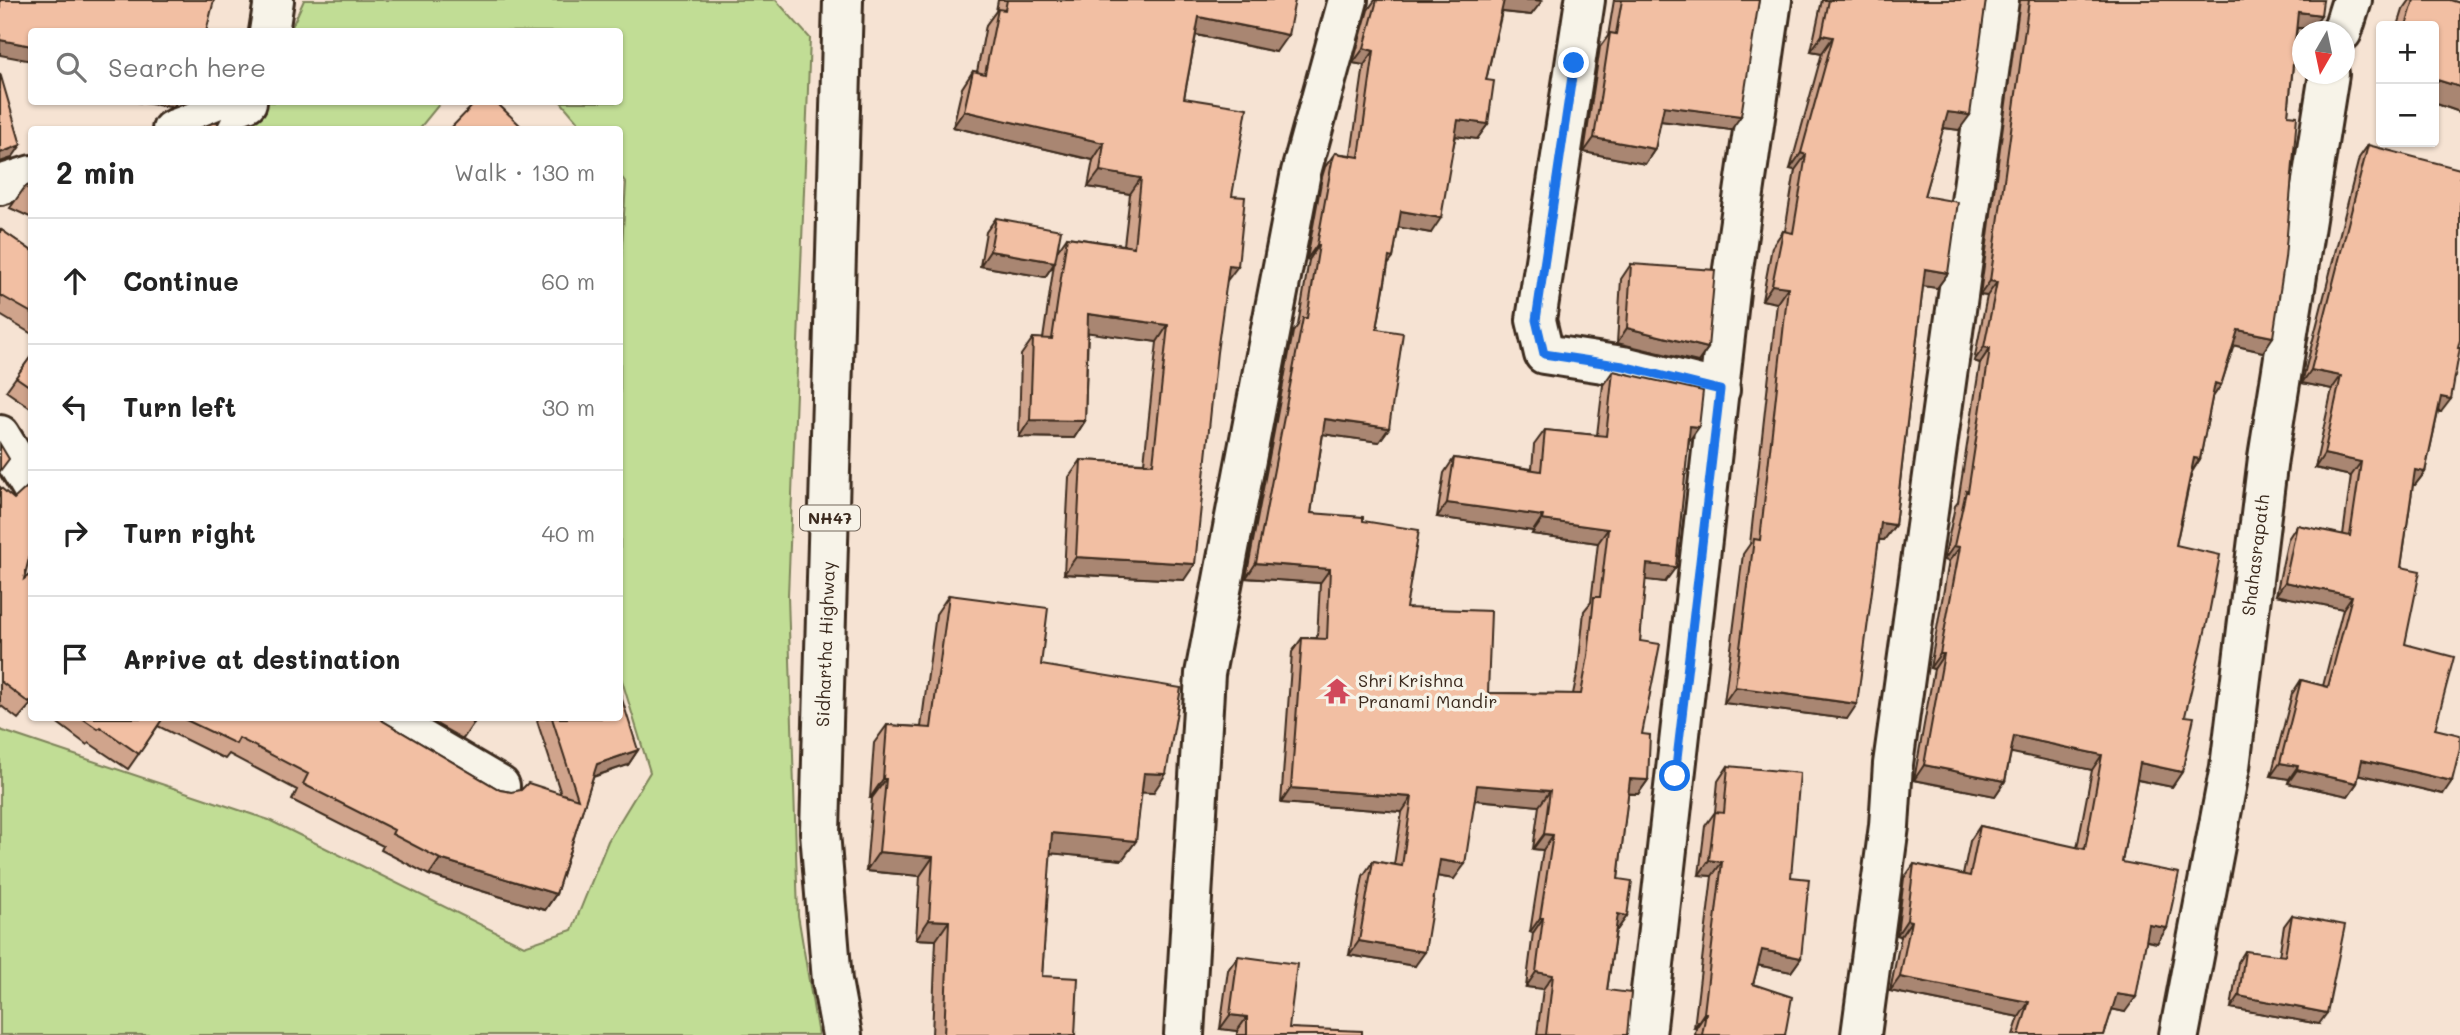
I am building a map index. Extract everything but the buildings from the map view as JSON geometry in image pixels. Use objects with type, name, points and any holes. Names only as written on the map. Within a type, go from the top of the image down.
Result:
[{"type":"main road","points":[[270,28],[274,0]]},
{"type":"main road","name":"Sidhartha Highway","points":[[842,1035],[832,981],[820,832],[843,0]]},
{"type":"main road","points":[[1184,1035],[1205,674],[1301,172],[1349,0]]},
{"type":"main road","points":[[1585,0],[1536,320],[1544,354],[1623,366],[1720,390]]},
{"type":"main road","points":[[1646,1035],[1731,283],[1772,0]]},
{"type":"main road","points":[[1861,1035],[1889,826],[1893,764],[1999,0]]},
{"type":"main road","points":[[2345,21],[2352,0]]},
{"type":"main road","name":"Shahasrapath","points":[[2179,1035],[2230,767],[2268,458],[2327,84]]},
{"type":"main road","points":[[183,126],[239,105]]},
{"type":"main road","points":[[0,185],[28,176]]},
{"type":"main road","points":[[0,435],[28,481]]},
{"type":"main road","points":[[389,721],[500,786]]},
{"type":"green space","points":[[304,0],[776,0],[810,38],[788,596],[798,915],[818,1035],[0,1035],[0,730],[269,820],[524,946],[572,930],[608,841],[650,772],[623,684],[623,230],[626,183],[623,179],[623,126],[581,126],[564,105],[623,105],[623,28],[291,28]]},
{"type":"green space","points":[[258,105],[439,105],[421,126],[249,126]]},
{"type":"place","name":"Shri Krishna Pranami Mandir","points":[[1337,691]]},
{"type":"route","points":[[1574,63],[1536,320],[1544,354],[1623,366],[1720,390],[1675,776]]}]
